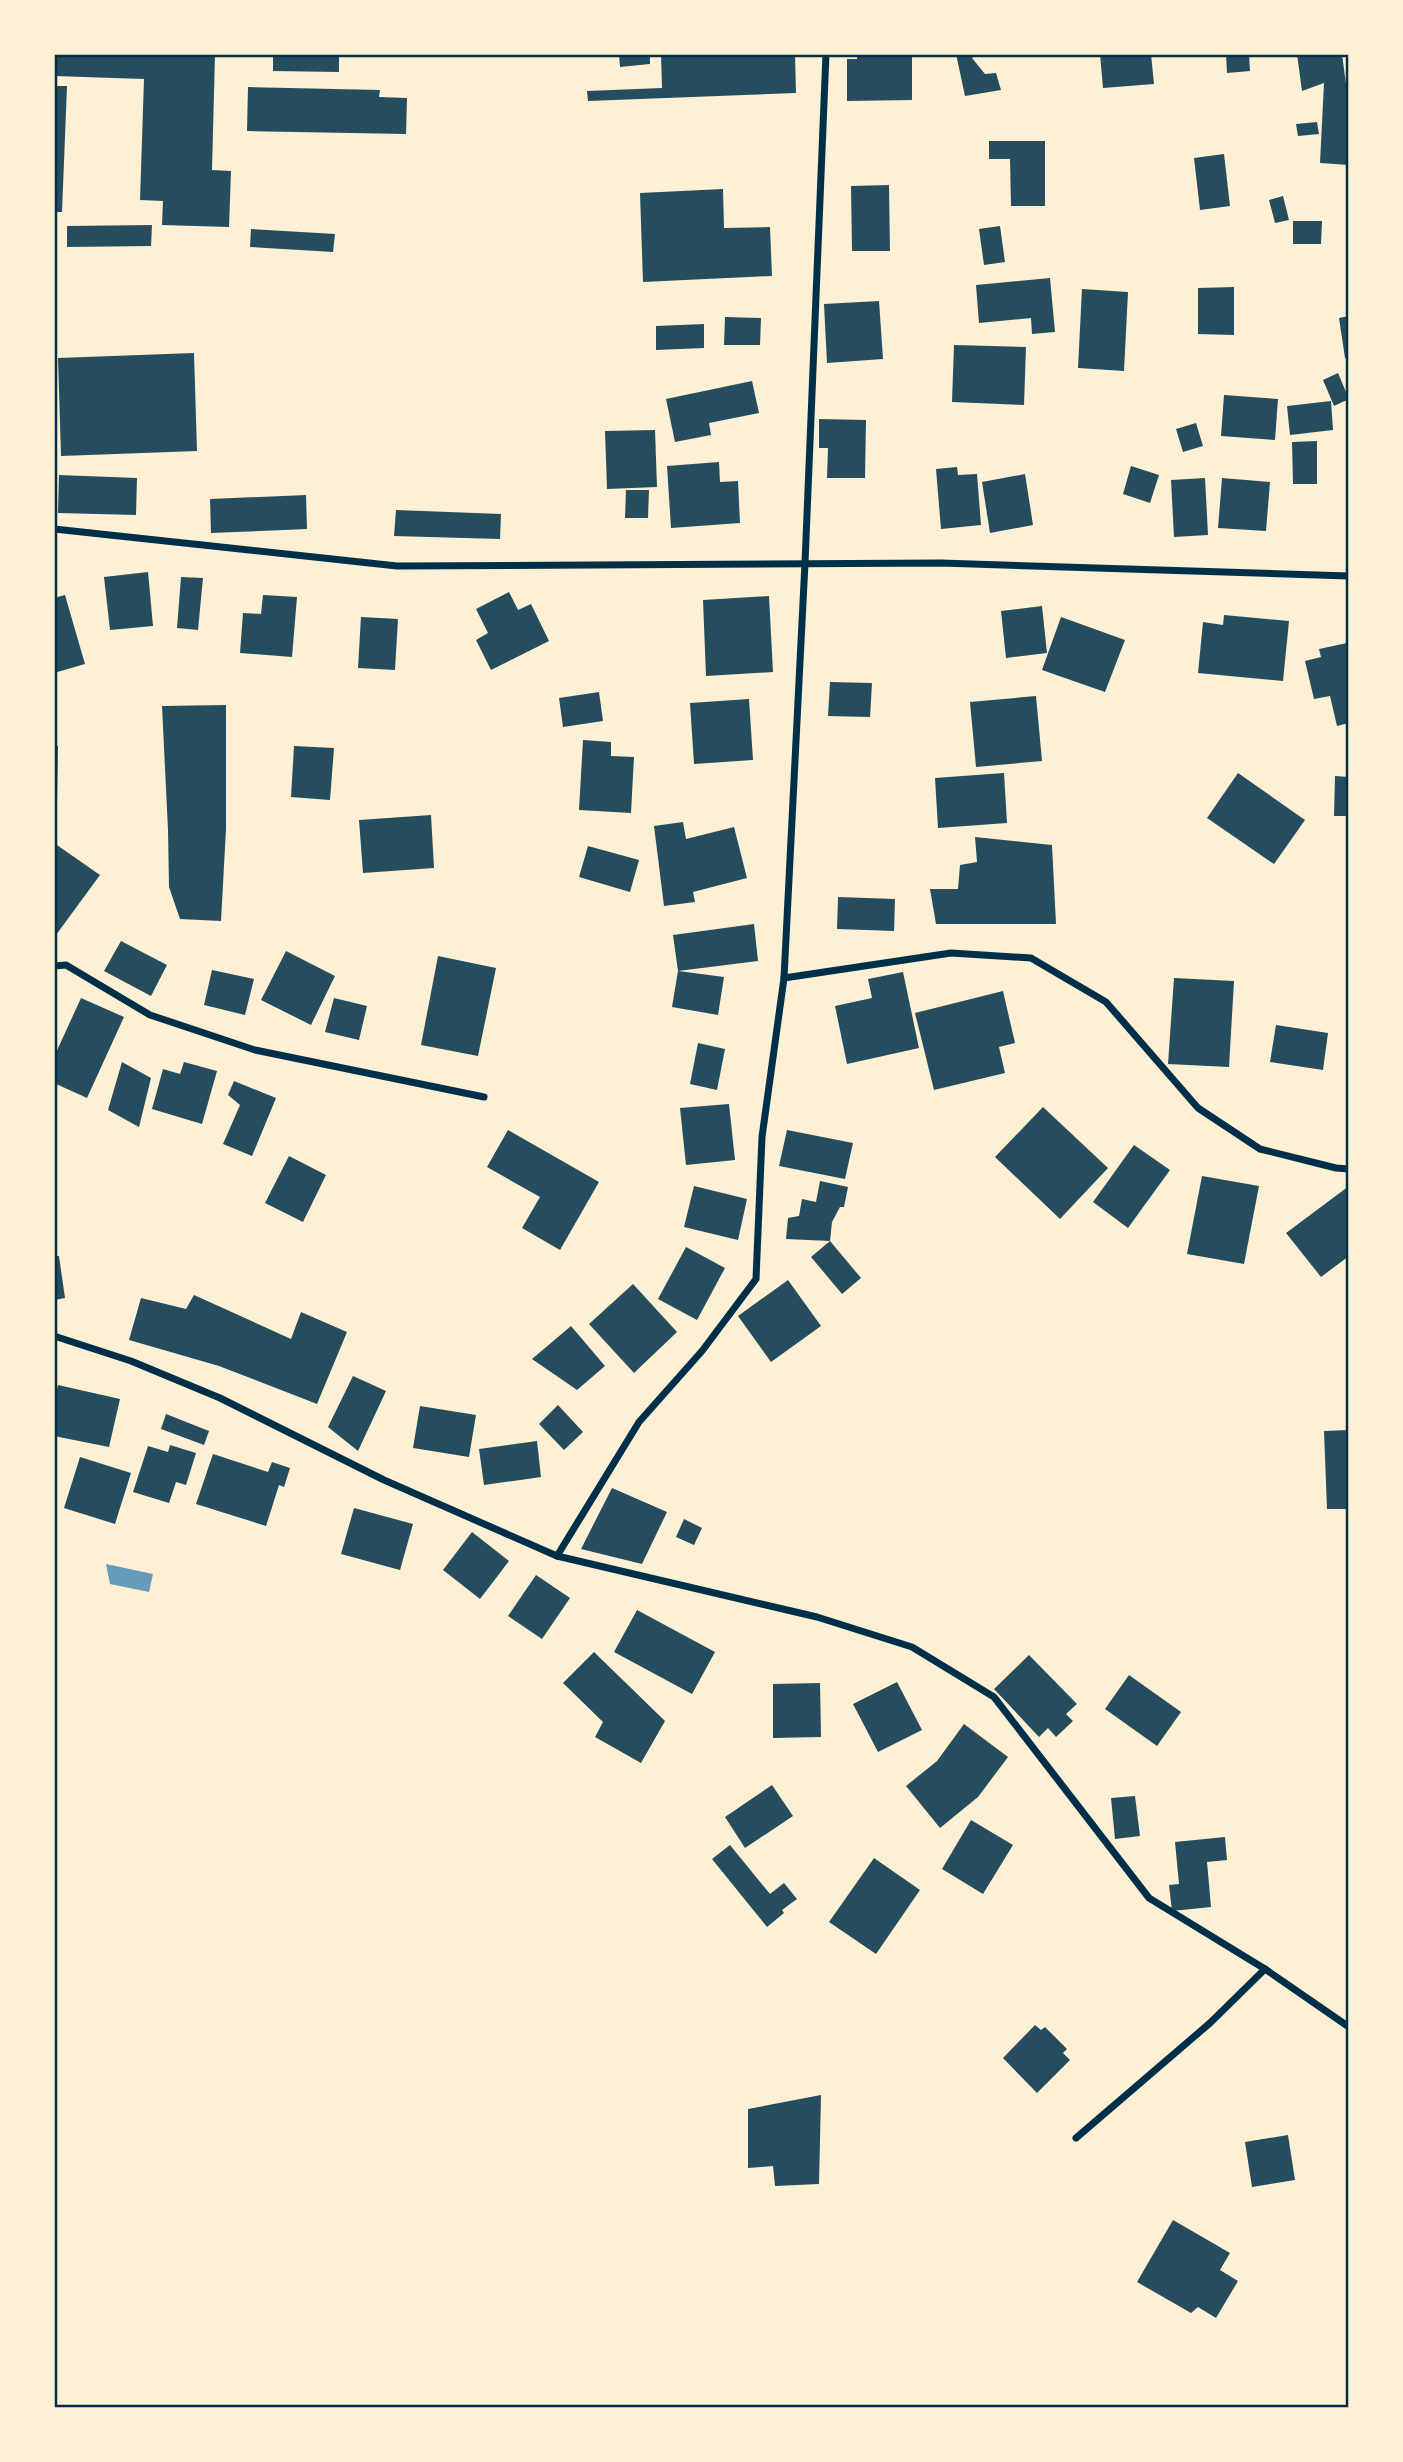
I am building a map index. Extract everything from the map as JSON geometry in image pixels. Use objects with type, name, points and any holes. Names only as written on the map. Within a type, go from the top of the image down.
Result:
[{"type":"street","points":[[557,1556],[639,1422],[702,1351],[756,1279],[762,1137],[784,978],[805,563],[826,54]]},
{"type":"street","points":[[54,529],[397,566],[940,563],[1349,576]]},
{"type":"street","points":[[784,978],[951,953],[1031,958],[1106,1002],[1198,1108],[1261,1149],[1349,1169]]},
{"type":"street","points":[[54,966],[66,965],[150,1015],[255,1050],[484,1097]]},
{"type":"street","points":[[54,1336],[131,1361],[220,1398],[384,1480],[557,1556],[817,1617],[912,1647],[994,1697],[1149,1898],[1265,1969],[1349,2027]]},
{"type":"street","points":[[1076,2138],[1210,2023],[1265,1969]]},
{"type":"water","points":[[106,1564],[153,1574],[149,1592],[110,1584]]},
{"type":"building","points":[[54,54],[215,54],[212,170],[231,171],[229,227],[162,225],[163,201],[140,200],[144,79],[54,76]]},
{"type":"building","points":[[273,54],[339,54],[339,72],[273,71]]},
{"type":"building","points":[[619,54],[650,54],[650,64],[620,67]]},
{"type":"building","points":[[661,54],[795,54],[796,93],[588,101],[587,91],[662,88]]},
{"type":"building","points":[[857,54],[912,54],[912,100],[847,101],[847,59],[857,59]]},
{"type":"building","points":[[956,54],[978,54],[972,58],[985,74],[996,73],[1001,90],[965,96]]},
{"type":"building","points":[[1100,54],[1151,54],[1154,84],[1103,88]]},
{"type":"building","points":[[1226,54],[1249,54],[1250,71],[1227,73]]},
{"type":"building","points":[[1297,54],[1342,54],[1346,84],[1349,84],[1349,165],[1320,163],[1324,83],[1302,91]]},
{"type":"building","points":[[54,86],[67,86],[62,212],[54,212]]},
{"type":"building","points":[[248,87],[380,90],[379,97],[407,98],[406,134],[247,131]]},
{"type":"building","points":[[1317,122],[1319,134],[1298,136],[1296,124]]},
{"type":"building","points":[[989,141],[1045,141],[1045,206],[1011,206],[1010,159],[989,159]]},
{"type":"building","points":[[1224,154],[1230,206],[1200,210],[1194,158]]},
{"type":"building","points":[[889,185],[890,251],[852,251],[851,186]]},
{"type":"building","points":[[723,189],[724,228],[770,227],[772,276],[643,282],[640,193]]},
{"type":"building","points":[[1283,196],[1289,220],[1275,223],[1269,200]]},
{"type":"building","points":[[1293,221],[1322,221],[1321,244],[1293,244]]},
{"type":"building","points":[[152,225],[151,246],[67,247],[67,226]]},
{"type":"building","points":[[1000,226],[1005,262],[984,265],[979,229]]},
{"type":"building","points":[[251,229],[335,234],[333,252],[250,247]]},
{"type":"building","points":[[1050,278],[1055,332],[1032,334],[1031,318],[979,323],[976,285]]},
{"type":"building","points":[[1234,287],[1234,335],[1198,334],[1198,288]]},
{"type":"building","points":[[1082,289],[1128,292],[1124,371],[1078,368]]},
{"type":"building","points":[[879,301],[883,359],[827,363],[824,304]]},
{"type":"building","points":[[1349,316],[1349,357],[1345,358],[1339,318]]},
{"type":"building","points":[[725,317],[761,318],[760,345],[724,345]]},
{"type":"building","points":[[704,324],[704,348],[656,350],[656,326]]},
{"type":"building","points":[[954,345],[1026,347],[1024,405],[952,402]]},
{"type":"building","points":[[194,353],[197,451],[61,456],[58,358]]},
{"type":"building","points":[[1338,373],[1349,399],[1334,406],[1323,380]]},
{"type":"building","points":[[752,381],[759,413],[709,423],[711,435],[675,442],[666,399]]},
{"type":"building","points":[[1224,395],[1278,399],[1275,440],[1221,436]]},
{"type":"building","points":[[1331,401],[1333,430],[1290,435],[1287,406]]},
{"type":"building","points":[[819,419],[866,420],[865,478],[827,478],[828,448],[819,448]]},
{"type":"building","points":[[1196,423],[1203,446],[1183,452],[1176,429]]},
{"type":"building","points":[[655,430],[657,487],[607,489],[605,431]]},
{"type":"building","points":[[1317,441],[1317,484],[1293,484],[1292,442]]},
{"type":"building","points":[[719,462],[720,482],[738,481],[740,523],[671,528],[667,466]]},
{"type":"building","points":[[1131,466],[1159,475],[1150,503],[1123,494]]},
{"type":"building","points":[[957,467],[958,475],[977,474],[981,525],[941,529],[936,469]]},
{"type":"building","points":[[1025,474],[1033,525],[990,533],[982,482]]},
{"type":"building","points":[[59,475],[137,478],[136,515],[58,513]]},
{"type":"building","points":[[1205,478],[1208,535],[1174,537],[1171,480]]},
{"type":"building","points":[[1222,478],[1270,482],[1266,531],[1218,528]]},
{"type":"building","points":[[1346,486],[1349,486],[1349,530],[1346,530]]},
{"type":"building","points":[[626,490],[649,490],[648,518],[625,518]]},
{"type":"building","points":[[306,495],[307,529],[211,533],[210,499]]},
{"type":"building","points":[[396,510],[501,514],[500,539],[394,536]]},
{"type":"building","points":[[148,572],[153,626],[110,630],[104,577]]},
{"type":"building","points":[[181,577],[203,578],[198,630],[177,628]]},
{"type":"building","points":[[509,592],[518,610],[531,604],[549,641],[491,670],[476,640],[488,633],[476,609]]},
{"type":"building","points":[[65,595],[85,664],[54,673],[54,598]]},
{"type":"building","points":[[263,595],[297,597],[292,657],[240,653],[243,613],[261,614]]},
{"type":"building","points":[[769,596],[773,672],[706,676],[703,600]]},
{"type":"building","points":[[1042,606],[1047,653],[1006,658],[1001,611]]},
{"type":"building","points":[[1224,615],[1289,621],[1283,681],[1198,673],[1203,622],[1223,625]]},
{"type":"building","points":[[361,617],[398,619],[395,670],[358,668]]},
{"type":"building","points":[[1061,617],[1125,640],[1105,692],[1042,670]]},
{"type":"building","points":[[1347,643],[1349,723],[1337,726],[1330,696],[1314,699],[1305,661],[1321,657],[1319,649]]},
{"type":"building","points":[[830,682],[872,683],[870,717],[828,716]]},
{"type":"building","points":[[599,692],[603,721],[563,727],[559,698]]},
{"type":"building","points":[[1036,696],[1042,761],[976,767],[970,702]]},
{"type":"building","points":[[749,699],[753,760],[694,764],[690,703]]},
{"type":"building","points":[[226,705],[226,829],[221,921],[180,919],[169,887],[162,706]]},
{"type":"building","points":[[583,740],[611,742],[611,756],[634,757],[631,813],[579,810]]},
{"type":"building","points":[[54,746],[58,746],[57,804],[54,804]]},
{"type":"building","points":[[294,746],[334,748],[330,800],[291,797]]},
{"type":"building","points":[[1004,773],[1007,823],[938,828],[935,778]]},
{"type":"building","points":[[1238,773],[1305,820],[1274,864],[1207,818]]},
{"type":"building","points":[[1335,776],[1349,777],[1349,816],[1334,816]]},
{"type":"building","points":[[431,815],[434,868],[363,873],[359,820]]},
{"type":"building","points":[[683,822],[686,839],[734,827],[747,878],[693,892],[695,902],[664,906],[654,826]]},
{"type":"building","points":[[975,837],[1052,845],[1056,924],[936,924],[930,889],[958,889],[960,865],[977,862]]},
{"type":"building","points":[[54,843],[100,875],[56,935],[54,934]]},
{"type":"building","points":[[588,846],[639,860],[630,892],[579,877]]},
{"type":"building","points":[[838,897],[895,899],[894,931],[837,929]]},
{"type":"building","points":[[754,924],[758,961],[678,971],[673,935]]},
{"type":"building","points":[[121,941],[167,965],[151,996],[104,971]]},
{"type":"building","points":[[286,951],[335,976],[311,1025],[261,1000]]},
{"type":"building","points":[[438,956],[496,968],[478,1056],[421,1045]]},
{"type":"building","points":[[212,970],[254,979],[245,1015],[204,1005]]},
{"type":"building","points":[[678,971],[724,977],[718,1015],[672,1007]]},
{"type":"building","points":[[903,972],[919,1048],[847,1064],[835,1006],[872,998],[868,979]]},
{"type":"building","points":[[1174,978],[1234,981],[1229,1067],[1168,1064]]},
{"type":"building","points":[[1003,991],[1015,1043],[999,1047],[1005,1073],[934,1090],[915,1013]]},
{"type":"building","points":[[81,998],[124,1017],[87,1098],[54,1083],[54,1057]]},
{"type":"building","points":[[334,998],[367,1006],[359,1040],[325,1032]]},
{"type":"building","points":[[1276,1025],[1328,1033],[1323,1070],[1270,1062]]},
{"type":"building","points":[[698,1043],[725,1049],[717,1090],[690,1084]]},
{"type":"building","points":[[122,1062],[151,1078],[139,1127],[108,1110]]},
{"type":"building","points":[[184,1062],[217,1071],[202,1124],[152,1109],[163,1069],[180,1074]]},
{"type":"building","points":[[234,1081],[276,1098],[252,1156],[223,1144],[240,1105],[228,1095]]},
{"type":"building","points":[[729,1104],[735,1160],[686,1165],[680,1108]]},
{"type":"building","points":[[1043,1107],[1108,1168],[1060,1219],[995,1157]]},
{"type":"building","points":[[508,1130],[599,1182],[560,1250],[522,1228],[540,1197],[487,1167]]},
{"type":"building","points":[[787,1130],[853,1143],[845,1179],[779,1166]]},
{"type":"building","points":[[1134,1145],[1170,1170],[1128,1228],[1093,1202]]},
{"type":"building","points":[[289,1156],[326,1175],[303,1222],[265,1203]]},
{"type":"building","points":[[1202,1176],[1259,1186],[1244,1264],[1187,1254]]},
{"type":"building","points":[[820,1181],[848,1187],[844,1207],[840,1207],[832,1222],[830,1241],[786,1239],[788,1218],[799,1216],[802,1199],[816,1202]]},
{"type":"building","points":[[694,1186],[747,1199],[738,1240],[684,1227]]},
{"type":"building","points":[[1349,1186],[1349,1256],[1321,1277],[1286,1233]]},
{"type":"building","points":[[830,1241],[861,1278],[842,1294],[811,1257]]},
{"type":"building","points":[[686,1247],[725,1268],[697,1320],[658,1299]]},
{"type":"building","points":[[54,1256],[59,1256],[65,1298],[54,1300]]},
{"type":"building","points":[[788,1280],[821,1326],[771,1362],[738,1316]]},
{"type":"building","points":[[633,1284],[677,1332],[634,1373],[589,1324]]},
{"type":"building","points":[[194,1295],[291,1339],[301,1312],[347,1332],[317,1404],[219,1366],[129,1340],[141,1298],[186,1309]]},
{"type":"building","points":[[571,1326],[605,1366],[577,1390],[532,1359]]},
{"type":"building","points":[[353,1376],[386,1391],[358,1451],[328,1427]]},
{"type":"building","points":[[58,1385],[120,1399],[109,1447],[54,1436],[54,1401]]},
{"type":"building","points":[[558,1405],[583,1432],[564,1450],[539,1424]]},
{"type":"building","points":[[420,1406],[476,1415],[469,1457],[413,1448]]},
{"type":"building","points":[[166,1414],[209,1431],[204,1445],[161,1429]]},
{"type":"building","points":[[1349,1430],[1349,1509],[1327,1509],[1324,1431]]},
{"type":"building","points":[[537,1441],[541,1477],[484,1485],[479,1449]]},
{"type":"building","points":[[170,1445],[196,1453],[186,1485],[176,1482],[169,1503],[133,1492],[148,1446],[168,1452]]},
{"type":"building","points":[[213,1454],[268,1472],[272,1462],[290,1468],[284,1487],[279,1485],[266,1526],[196,1504]]},
{"type":"building","points":[[80,1457],[131,1473],[115,1524],[64,1508]]},
{"type":"building","points":[[612,1488],[667,1512],[642,1564],[581,1549]]},
{"type":"building","points":[[354,1508],[413,1524],[400,1570],[341,1554]]},
{"type":"building","points":[[684,1519],[702,1528],[694,1545],[676,1537]]},
{"type":"building","points":[[472,1532],[509,1561],[480,1599],[443,1570]]},
{"type":"building","points":[[536,1575],[570,1598],[542,1639],[508,1616]]},
{"type":"building","points":[[637,1610],[715,1652],[692,1694],[614,1652]]},
{"type":"building","points":[[594,1652],[665,1721],[641,1763],[595,1737],[603,1722],[563,1683]]},
{"type":"building","points":[[1029,1655],[1077,1704],[1066,1714],[1073,1721],[1056,1737],[1048,1728],[1039,1737],[994,1689]]},
{"type":"building","points":[[1129,1675],[1181,1712],[1157,1746],[1105,1709]]},
{"type":"building","points":[[897,1682],[922,1730],[878,1752],[853,1704]]},
{"type":"building","points":[[820,1683],[821,1737],[773,1738],[773,1684]]},
{"type":"building","points":[[964,1724],[1008,1757],[978,1797],[940,1828],[906,1786],[937,1761]]},
{"type":"building","points":[[772,1785],[793,1816],[745,1848],[725,1817]]},
{"type":"building","points":[[1135,1796],[1140,1836],[1115,1839],[1111,1798]]},
{"type":"building","points":[[971,1820],[1013,1845],[983,1894],[942,1869]]},
{"type":"building","points":[[1225,1837],[1227,1860],[1207,1862],[1211,1907],[1172,1911],[1169,1885],[1179,1884],[1175,1842]]},
{"type":"building","points":[[730,1845],[770,1894],[784,1883],[797,1899],[782,1910],[784,1913],[767,1927],[712,1859]]},
{"type":"building","points":[[874,1858],[920,1890],[876,1954],[829,1922]]},
{"type":"building","points":[[1035,2025],[1041,2030],[1045,2027],[1067,2049],[1063,2053],[1070,2060],[1037,2093],[1003,2058]]},
{"type":"building","points":[[821,2095],[819,2184],[775,2186],[773,2166],[748,2168],[748,2109]]},
{"type":"building","points":[[1288,2135],[1295,2180],[1252,2187],[1245,2142]]},
{"type":"building","points":[[1173,2220],[1230,2253],[1220,2270],[1238,2281],[1216,2318],[1198,2307],[1191,2313],[1137,2282]]}]
